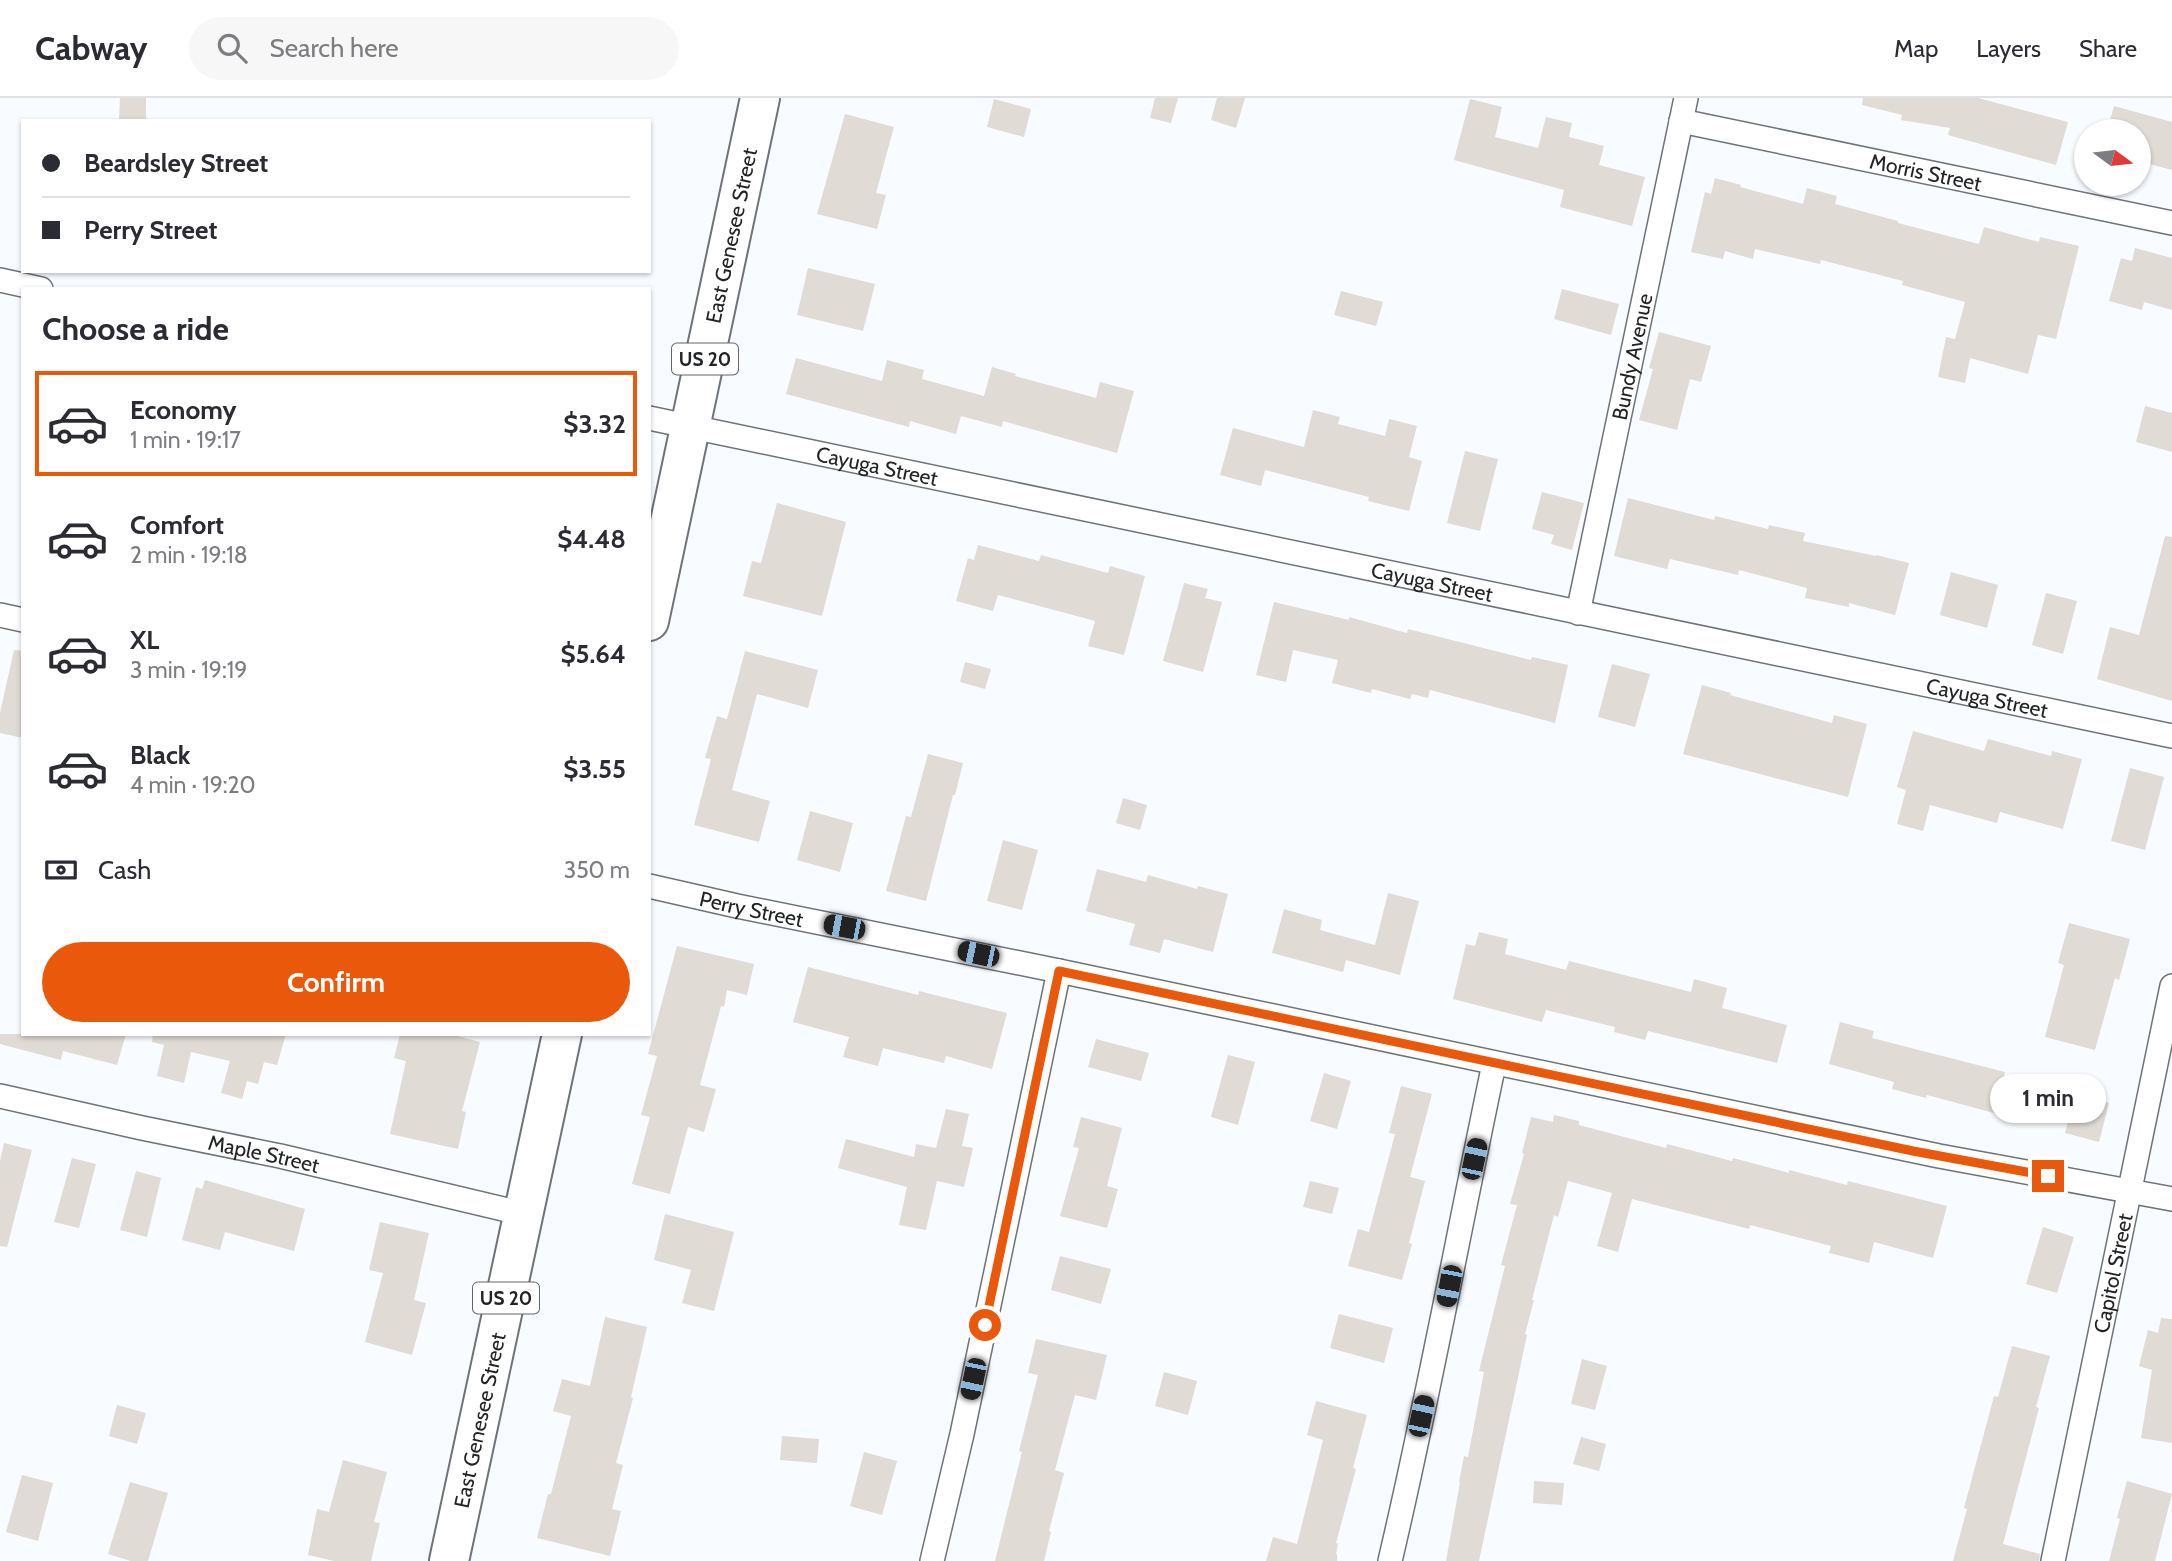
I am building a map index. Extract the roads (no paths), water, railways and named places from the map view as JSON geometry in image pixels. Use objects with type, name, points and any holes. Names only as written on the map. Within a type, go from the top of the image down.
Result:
[{"type":"highway","name":"East Genesee Street","points":[[651,612],[760,98]]},
{"type":"highway","name":"East Genesee Street","points":[[449,1561],[562,1036]]},
{"type":"street","name":"Bundy Avenue","points":[[1578,613],[1686,98]]},
{"type":"street","name":"Morris Street","points":[[1681,121],[2172,223]]},
{"type":"street","points":[[0,280],[32,287]]},
{"type":"street","name":"Cayuga Street","points":[[651,418],[2172,736]]},
{"type":"street","points":[[0,615],[21,620]]},
{"type":"street","name":"Perry Street","points":[[651,886],[1939,1156],[2172,1199]]},
{"type":"street","points":[[932,1561],[962,1434],[1059,971]]},
{"type":"street","name":"Capitol Street","points":[[2053,1561],[2172,986]]},
{"type":"street","points":[[1390,1561],[1494,1064]]},
{"type":"street","name":"Maple Street","points":[[0,1096],[279,1156],[524,1214]]}]
